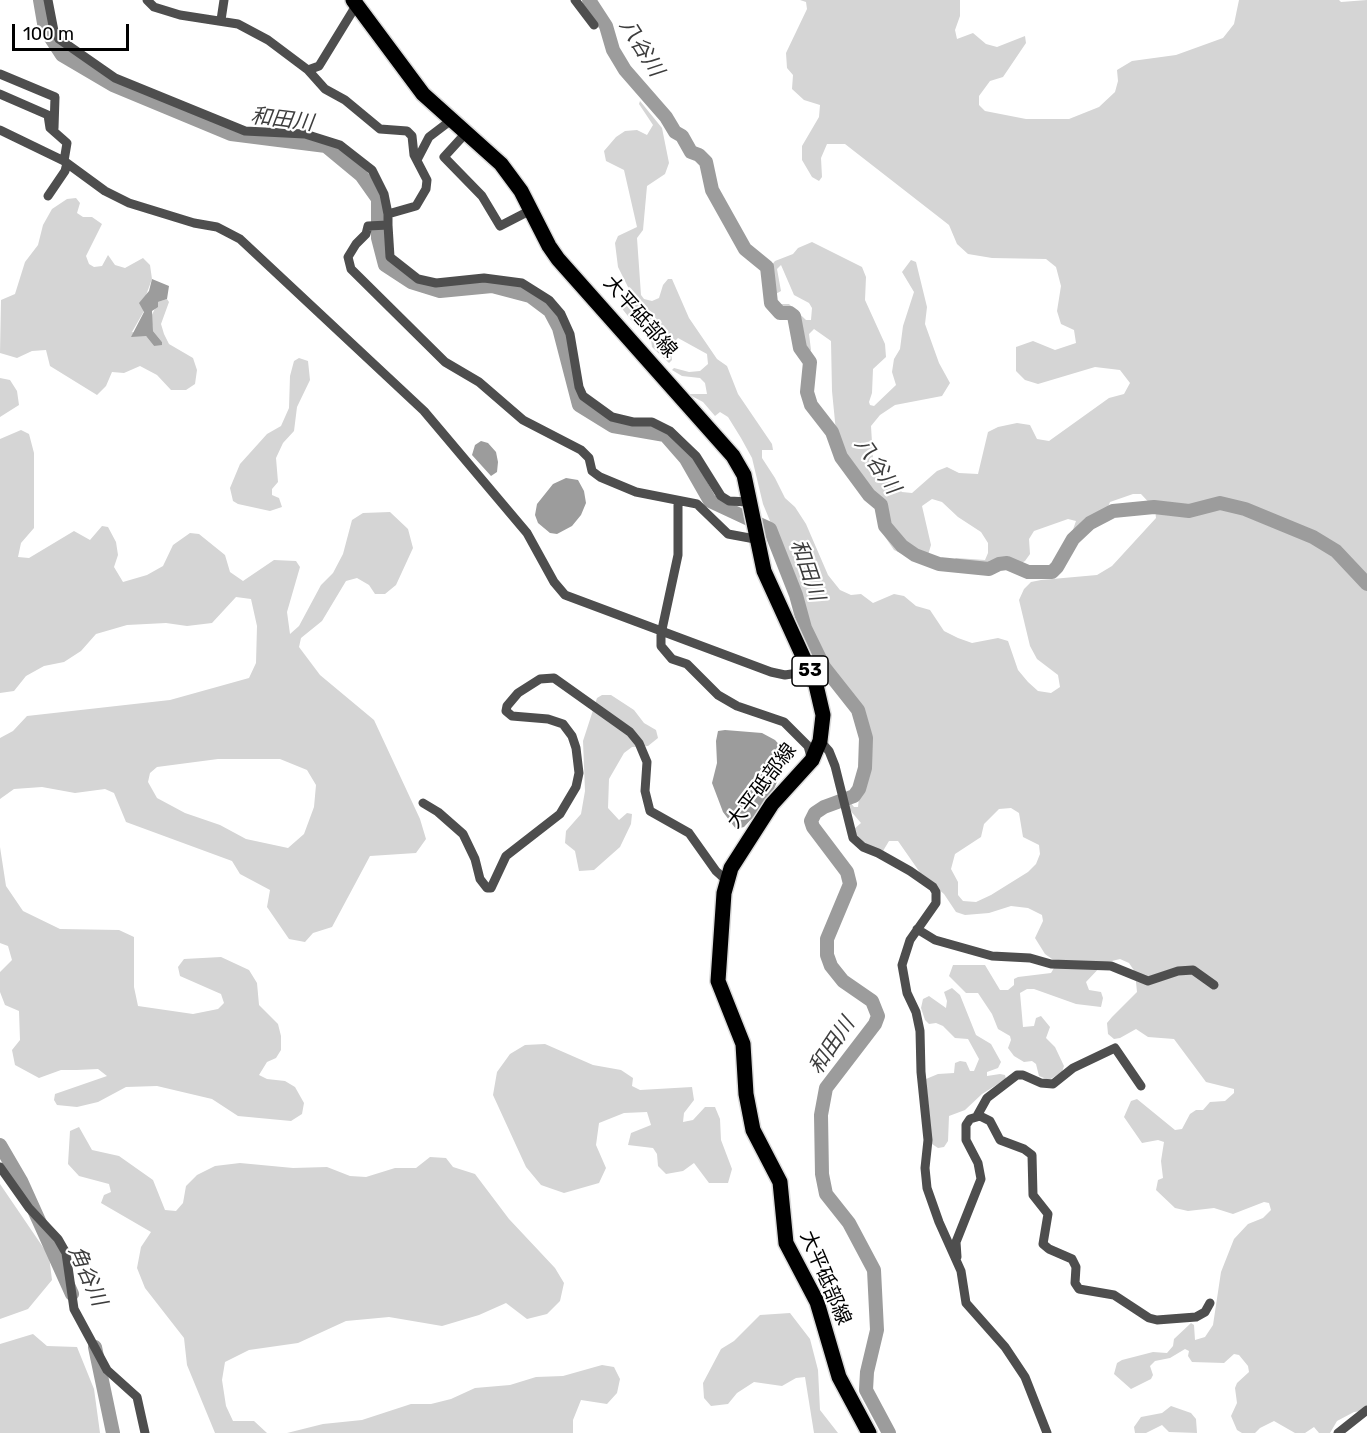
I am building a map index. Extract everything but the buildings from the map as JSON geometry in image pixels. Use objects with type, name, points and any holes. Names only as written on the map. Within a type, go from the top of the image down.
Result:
[{"type":"main road","name":"大平砥部線","points":[[356,2],[405,73],[450,121],[501,164],[521,190],[558,259],[733,456],[744,475],[755,539],[770,587],[811,671],[822,715],[820,741],[812,760],[772,804],[749,836],[726,880],[718,947],[718,981],[743,1044],[748,1115],[753,1130],[780,1182],[783,1231],[792,1257],[817,1302],[839,1377],[869,1433]]},
{"type":"street","points":[[48,0],[54,31],[59,39],[115,78],[245,131],[304,134],[340,145],[372,170],[384,194],[388,214],[390,257],[418,279],[436,283],[484,278],[522,283],[549,300],[561,314],[570,334],[579,387],[583,396],[612,417],[633,422],[652,422],[670,431],[696,456],[721,496],[729,501],[749,502]]},
{"type":"street","points":[[147,0],[154,7],[189,17],[238,24],[268,40],[308,70],[325,89],[345,100],[380,129],[407,131],[415,145],[417,160],[427,180],[426,189],[416,206],[388,214]]},
{"type":"street","points":[[221,20],[224,0]]},
{"type":"street","points":[[575,0],[594,25]]},
{"type":"street","points":[[308,70],[319,66],[356,2]]},
{"type":"street","points":[[0,74],[55,97],[53,131]]},
{"type":"street","points":[[0,94],[48,115],[53,131],[68,143],[65,171],[48,196]]},
{"type":"street","points":[[417,160],[429,137],[450,121]]},
{"type":"street","points":[[0,130],[66,162],[105,191],[129,203],[194,223],[217,227],[240,239],[424,411],[527,533],[554,582],[565,595],[771,672],[785,675],[811,671]]},
{"type":"street","points":[[465,134],[444,157],[482,196],[500,226],[531,210]]},
{"type":"street","points":[[388,225],[368,226],[366,234],[348,257],[351,269],[445,362],[479,382],[523,420],[581,450],[589,458],[592,471],[600,477],[636,492],[697,504],[728,534],[755,539]]},
{"type":"street","points":[[678,502],[678,555],[662,630],[661,646],[672,659],[687,664],[718,695],[737,706],[784,722],[808,746],[812,760]]},
{"type":"street","points":[[423,803],[438,812],[463,834],[475,859],[480,879],[491,888],[506,856],[560,814],[576,787],[579,773],[576,748],[572,736],[563,724],[548,719],[512,716],[506,711],[507,706],[518,693],[540,679],[554,678],[630,732],[639,743],[647,762],[645,791],[650,811],[689,833],[716,871],[726,880]]},
{"type":"street","points":[[820,741],[836,766],[853,838],[863,848],[878,853],[933,887],[936,903],[904,952],[902,964],[907,993],[916,1012],[920,1031],[920,1064],[928,1140],[926,1179],[939,1222],[957,1260],[970,1310],[1017,1363],[1025,1377],[1047,1433]]},
{"type":"street","points":[[917,929],[935,940],[993,956],[1030,958],[1051,964],[1111,966],[1148,981],[1178,971],[1193,970],[1214,985]]},
{"type":"street","points":[[957,1260],[956,1242],[981,1179],[978,1163],[968,1146],[965,1132],[970,1119],[977,1116],[987,1098],[1017,1075],[1023,1075],[1041,1083],[1053,1084],[1073,1068],[1115,1048],[1141,1086]]},
{"type":"street","points":[[977,1116],[990,1121],[1000,1140],[1024,1149],[1032,1155],[1033,1195],[1048,1214],[1043,1244],[1072,1259],[1076,1268],[1075,1283],[1079,1289],[1114,1296],[1149,1318],[1157,1320],[1196,1317],[1205,1312],[1210,1303]]},
{"type":"street","points":[[0,1167],[29,1208],[58,1239],[66,1253],[74,1309],[107,1370],[137,1397],[145,1433]]},
{"type":"street","points":[[1338,1433],[1367,1410]]},
{"type":"shaded area","points":[[800,0],[960,0],[960,16],[955,30],[957,39],[973,33],[986,44],[997,47],[1025,36],[1026,43],[1003,77],[990,81],[979,96],[979,105],[985,111],[1026,119],[1069,119],[1099,107],[1115,92],[1118,81],[1117,70],[1132,61],[1176,55],[1223,38],[1234,24],[1239,0],[1339,0],[1341,2],[1367,0],[1367,1410],[1354,1412],[1337,1421],[1330,1433],[1319,1433],[1314,1427],[1305,1433],[1295,1433],[1274,1421],[1255,1433],[1242,1433],[1237,1430],[1231,1416],[1237,1403],[1235,1388],[1249,1372],[1248,1366],[1239,1355],[1234,1354],[1224,1363],[1192,1362],[1188,1356],[1189,1351],[1185,1349],[1170,1358],[1155,1361],[1150,1366],[1153,1375],[1151,1379],[1131,1389],[1114,1374],[1117,1363],[1122,1360],[1153,1352],[1167,1353],[1173,1346],[1174,1339],[1191,1323],[1194,1325],[1195,1340],[1205,1337],[1213,1325],[1221,1272],[1234,1239],[1248,1224],[1263,1218],[1271,1210],[1269,1203],[1264,1202],[1233,1214],[1214,1208],[1188,1211],[1175,1208],[1156,1190],[1158,1180],[1163,1178],[1161,1161],[1164,1142],[1158,1140],[1142,1143],[1124,1117],[1131,1101],[1137,1099],[1175,1130],[1182,1129],[1190,1114],[1196,1110],[1203,1110],[1210,1102],[1225,1101],[1234,1093],[1234,1089],[1206,1082],[1174,1039],[1148,1037],[1136,1029],[1120,1038],[1114,1039],[1108,1034],[1107,1023],[1137,992],[1135,972],[1129,963],[1120,959],[1104,963],[1086,982],[1089,990],[1101,992],[1103,998],[1101,1007],[1076,1004],[1034,989],[1027,989],[1020,993],[1023,1027],[1034,1026],[1036,1018],[1041,1016],[1050,1027],[1046,1038],[1055,1047],[1064,1066],[1062,1072],[1049,1080],[1039,1076],[1036,1064],[1032,1061],[1024,1062],[1014,1056],[1008,1048],[1010,1036],[998,1029],[992,1014],[978,993],[966,993],[949,976],[953,965],[985,965],[1000,990],[1008,990],[1014,985],[1014,979],[1018,977],[1051,973],[1054,968],[1052,959],[1045,954],[1035,938],[1043,921],[1042,915],[1028,908],[1011,906],[989,913],[965,915],[956,912],[944,894],[921,874],[898,841],[889,841],[883,851],[863,843],[856,835],[854,829],[861,823],[849,809],[848,804],[850,802],[854,807],[858,807],[859,798],[865,790],[864,783],[870,773],[872,753],[860,709],[831,670],[812,635],[794,579],[763,504],[752,458],[741,438],[728,417],[720,412],[715,416],[703,402],[688,394],[707,394],[705,383],[700,378],[682,376],[672,370],[674,368],[689,372],[700,371],[708,364],[707,354],[678,338],[676,340],[677,352],[671,352],[672,360],[669,363],[652,347],[650,332],[644,325],[635,325],[620,306],[629,289],[618,267],[615,243],[618,236],[637,227],[624,170],[606,161],[604,151],[616,137],[625,131],[637,130],[647,135],[653,125],[639,104],[640,101],[662,128],[669,163],[665,174],[647,186],[643,230],[637,238],[641,295],[644,299],[652,301],[659,298],[663,285],[668,279],[672,279],[689,318],[717,359],[727,366],[738,394],[772,444],[773,450],[762,450],[762,458],[785,498],[795,507],[806,524],[828,575],[840,590],[851,595],[861,594],[873,603],[894,594],[904,596],[916,606],[930,610],[944,631],[958,638],[972,643],[998,638],[1008,641],[1018,670],[1038,691],[1051,693],[1060,687],[1058,675],[1037,659],[1030,646],[1019,600],[1024,589],[1031,582],[1097,575],[1112,566],[1156,518],[1155,509],[1141,494],[1133,494],[1110,502],[1104,517],[1069,549],[1068,544],[1076,521],[1068,519],[1034,531],[1029,539],[1030,554],[1025,561],[1014,567],[951,570],[945,567],[956,558],[985,560],[988,543],[981,532],[958,517],[942,502],[932,499],[922,506],[931,545],[928,555],[911,558],[894,550],[881,531],[880,508],[869,499],[838,452],[832,391],[831,341],[814,329],[809,334],[811,350],[808,353],[805,352],[796,315],[791,310],[781,308],[781,304],[789,304],[806,320],[811,320],[812,308],[809,303],[794,295],[781,265],[777,269],[781,291],[774,295],[769,281],[770,267],[775,261],[793,254],[798,248],[812,242],[862,267],[866,277],[865,300],[885,344],[886,357],[873,369],[872,393],[869,402],[874,406],[896,385],[892,372],[894,359],[900,349],[903,326],[914,292],[902,272],[911,260],[916,262],[927,307],[925,324],[939,363],[950,383],[942,396],[895,405],[880,415],[871,426],[873,459],[888,479],[902,492],[912,493],[937,471],[947,467],[959,473],[978,474],[988,432],[998,427],[1017,423],[1030,425],[1037,439],[1049,441],[1109,398],[1124,394],[1130,383],[1120,370],[1095,367],[1038,384],[1025,380],[1016,371],[1016,347],[1033,341],[1055,350],[1076,343],[1074,330],[1061,324],[1057,311],[1061,286],[1056,267],[1046,259],[992,258],[968,254],[957,244],[949,225],[845,144],[827,144],[821,158],[822,177],[819,181],[812,177],[802,160],[802,146],[819,117],[820,105],[804,100],[792,89],[793,75],[787,68],[786,53],[807,9],[806,2]],"holes":[[[1011,808],[1019,813],[1023,837],[1039,845],[1040,854],[1036,864],[1028,872],[991,895],[976,902],[963,901],[958,895],[958,882],[951,869],[955,854],[981,837],[984,824],[999,809]]]},
{"type":"shaded area","points":[[76,198],[80,203],[77,213],[83,217],[92,217],[102,224],[86,256],[89,264],[94,267],[102,266],[108,255],[115,265],[125,268],[143,258],[150,265],[152,279],[145,298],[144,311],[132,332],[146,336],[154,346],[162,342],[153,331],[151,317],[158,302],[167,299],[169,302],[161,324],[164,334],[169,344],[193,358],[197,370],[195,384],[186,390],[171,390],[157,375],[140,366],[124,373],[112,372],[106,386],[97,395],[50,366],[46,350],[32,351],[17,358],[0,353],[1,300],[15,294],[25,262],[38,245],[43,225],[52,209],[67,199]]},
{"type":"shaded area","points":[[152,279],[169,286],[167,299],[158,302],[158,307],[152,311],[153,331],[162,342],[162,345],[154,346],[146,336],[131,337],[144,312],[139,303],[149,291]]},
{"type":"shaded area","points":[[299,358],[308,361],[310,380],[297,407],[294,431],[283,443],[276,458],[278,482],[272,489],[272,495],[279,498],[282,507],[270,511],[238,504],[233,501],[230,488],[240,464],[267,434],[281,426],[289,408],[290,376],[294,361]]},
{"type":"shaded area","points":[[0,378],[10,380],[17,391],[19,405],[0,417]]},
{"type":"shaded area","points":[[21,430],[29,434],[34,453],[34,528],[21,543],[18,557],[29,558],[74,531],[90,540],[102,526],[108,527],[116,542],[118,555],[114,567],[123,582],[147,575],[163,566],[173,545],[190,533],[199,534],[225,555],[230,572],[243,581],[274,560],[296,561],[300,567],[287,612],[290,634],[299,626],[321,585],[333,573],[343,554],[352,520],[363,513],[390,512],[408,529],[413,548],[396,585],[385,594],[375,594],[369,585],[357,578],[346,581],[322,621],[301,638],[299,647],[320,675],[374,720],[420,819],[426,839],[416,853],[370,856],[332,927],[313,933],[305,942],[289,939],[267,907],[270,890],[240,874],[232,861],[126,822],[114,793],[105,789],[75,793],[42,787],[14,789],[0,799],[0,738],[13,731],[27,716],[170,700],[249,678],[256,663],[257,626],[251,599],[236,597],[212,623],[187,626],[166,623],[127,625],[96,634],[81,651],[64,662],[44,666],[26,676],[14,691],[0,693],[0,439]],"holes":[[[218,759],[280,759],[307,770],[316,785],[314,807],[304,834],[288,848],[246,839],[220,825],[185,813],[157,798],[148,782],[150,773],[157,767]]]},
{"type":"shaded area","points":[[481,441],[488,443],[496,452],[497,472],[491,476],[472,455],[475,445]]},
{"type":"shaded area","points":[[566,478],[578,480],[584,491],[586,503],[581,515],[572,526],[557,534],[550,533],[538,523],[535,515],[537,504],[553,484]]},
{"type":"shaded area","points":[[602,695],[611,695],[634,710],[644,723],[656,730],[658,738],[648,746],[632,747],[624,753],[609,779],[608,808],[619,820],[627,813],[632,814],[631,824],[620,847],[594,870],[579,871],[575,851],[565,843],[566,831],[581,814],[585,791],[583,741],[597,698]]},
{"type":"shaded area","points":[[718,731],[762,733],[775,740],[783,749],[785,762],[770,799],[744,827],[736,829],[723,812],[712,783],[717,763]]},
{"type":"shaded area","points":[[0,847],[6,886],[23,911],[60,929],[119,930],[134,937],[134,987],[138,1006],[193,1014],[218,1009],[224,1003],[221,994],[180,976],[178,967],[184,959],[221,957],[249,970],[257,983],[259,1005],[278,1024],[281,1036],[281,1050],[276,1058],[267,1062],[259,1075],[267,1079],[285,1081],[295,1087],[304,1103],[302,1114],[291,1121],[238,1116],[212,1099],[157,1086],[126,1087],[98,1102],[77,1107],[57,1105],[54,1100],[55,1094],[107,1076],[98,1069],[61,1070],[39,1078],[15,1065],[12,1050],[20,1040],[19,1011],[5,1005],[0,992],[0,972],[12,960],[8,946],[0,943]]},
{"type":"shaded area","points":[[952,988],[960,995],[976,1035],[991,1044],[1001,1062],[998,1068],[987,1072],[987,1076],[1000,1074],[1005,1075],[1006,1079],[982,1094],[965,1110],[949,1116],[948,1141],[944,1147],[938,1148],[932,1144],[926,1079],[938,1074],[954,1073],[955,1063],[960,1061],[966,1062],[970,1071],[974,1071],[979,1059],[968,1039],[955,1038],[943,1026],[936,1023],[929,1024],[925,1020],[921,1008],[923,999],[929,996],[946,1008],[947,1001],[944,992]]},
{"type":"shaded area","points":[[545,1044],[593,1065],[621,1070],[633,1078],[632,1086],[640,1090],[692,1087],[694,1100],[684,1113],[683,1122],[693,1120],[705,1107],[715,1107],[720,1119],[721,1140],[732,1169],[728,1183],[709,1183],[694,1163],[683,1171],[666,1174],[658,1166],[657,1154],[653,1148],[628,1145],[631,1133],[651,1125],[647,1112],[624,1113],[599,1123],[596,1145],[606,1168],[599,1183],[564,1193],[541,1185],[526,1167],[493,1095],[497,1072],[510,1054],[525,1045]]},
{"type":"shaded area","points":[[79,1127],[92,1150],[119,1156],[153,1180],[165,1210],[176,1211],[183,1203],[186,1186],[197,1175],[215,1166],[240,1163],[293,1168],[327,1167],[350,1176],[366,1177],[395,1168],[416,1168],[430,1157],[446,1158],[453,1167],[475,1174],[509,1219],[555,1268],[564,1283],[560,1301],[547,1314],[527,1319],[506,1303],[479,1315],[442,1326],[389,1317],[346,1321],[298,1343],[249,1350],[225,1362],[222,1380],[226,1406],[233,1421],[254,1421],[267,1433],[215,1433],[187,1365],[184,1338],[145,1288],[137,1268],[141,1247],[151,1232],[101,1203],[104,1195],[111,1192],[109,1184],[79,1176],[68,1164],[70,1131]]},
{"type":"shaded area","points":[[0,1184],[49,1256],[52,1280],[28,1309],[0,1319]]},
{"type":"shaded area","points":[[790,1313],[810,1339],[818,1370],[820,1410],[838,1433],[814,1433],[805,1377],[796,1378],[782,1386],[754,1382],[737,1393],[728,1404],[711,1406],[704,1398],[703,1383],[721,1349],[734,1341],[760,1315]]},
{"type":"shaded area","points":[[33,1334],[47,1346],[77,1347],[94,1389],[100,1433],[0,1433],[0,1344]]},
{"type":"shaded area","points":[[602,1365],[614,1367],[620,1379],[617,1393],[607,1404],[581,1400],[573,1420],[573,1433],[287,1433],[323,1424],[362,1420],[411,1404],[431,1404],[451,1399],[475,1388],[510,1385],[536,1377],[563,1376]]},
{"type":"shaded area","points":[[1171,1406],[1191,1413],[1196,1419],[1197,1433],[1169,1432],[1162,1425],[1146,1433],[1135,1433],[1134,1427],[1141,1417],[1162,1413]]},
{"type":"waterway","name":"和田川","points":[[40,0],[45,29],[62,55],[113,85],[231,134],[326,146],[361,175],[378,199],[378,238],[385,265],[411,282],[440,291],[492,286],[530,296],[550,311],[559,328],[579,405],[613,426],[665,435],[686,459],[710,501],[770,529],[796,595],[805,628],[824,667],[858,710],[866,738],[865,768],[859,789],[854,796],[824,807],[815,813],[811,821],[813,827],[847,872],[850,884],[827,939],[827,955],[831,966],[843,981],[872,1001],[878,1016],[875,1024],[826,1088],[821,1115],[822,1174],[826,1194],[849,1223],[874,1270],[877,1330],[867,1372],[866,1390],[889,1433]]},
{"type":"waterway","name":"八谷川","points":[[589,0],[606,26],[613,50],[625,70],[666,117],[675,132],[682,136],[691,152],[699,155],[706,162],[712,190],[745,249],[767,267],[771,303],[780,313],[790,313],[794,316],[800,348],[810,362],[807,392],[811,405],[832,432],[841,457],[869,495],[881,505],[885,526],[902,546],[915,555],[939,564],[989,569],[1007,563],[1028,572],[1052,572],[1073,539],[1090,523],[1113,511],[1154,507],[1189,511],[1220,503],[1245,509],[1313,537],[1336,551],[1367,584]]},
{"type":"waterway","name":"角谷川","points":[[0,1145],[21,1181],[72,1294]]},
{"type":"waterway","name":"角谷川","points":[[95,1347],[113,1433]]}]
